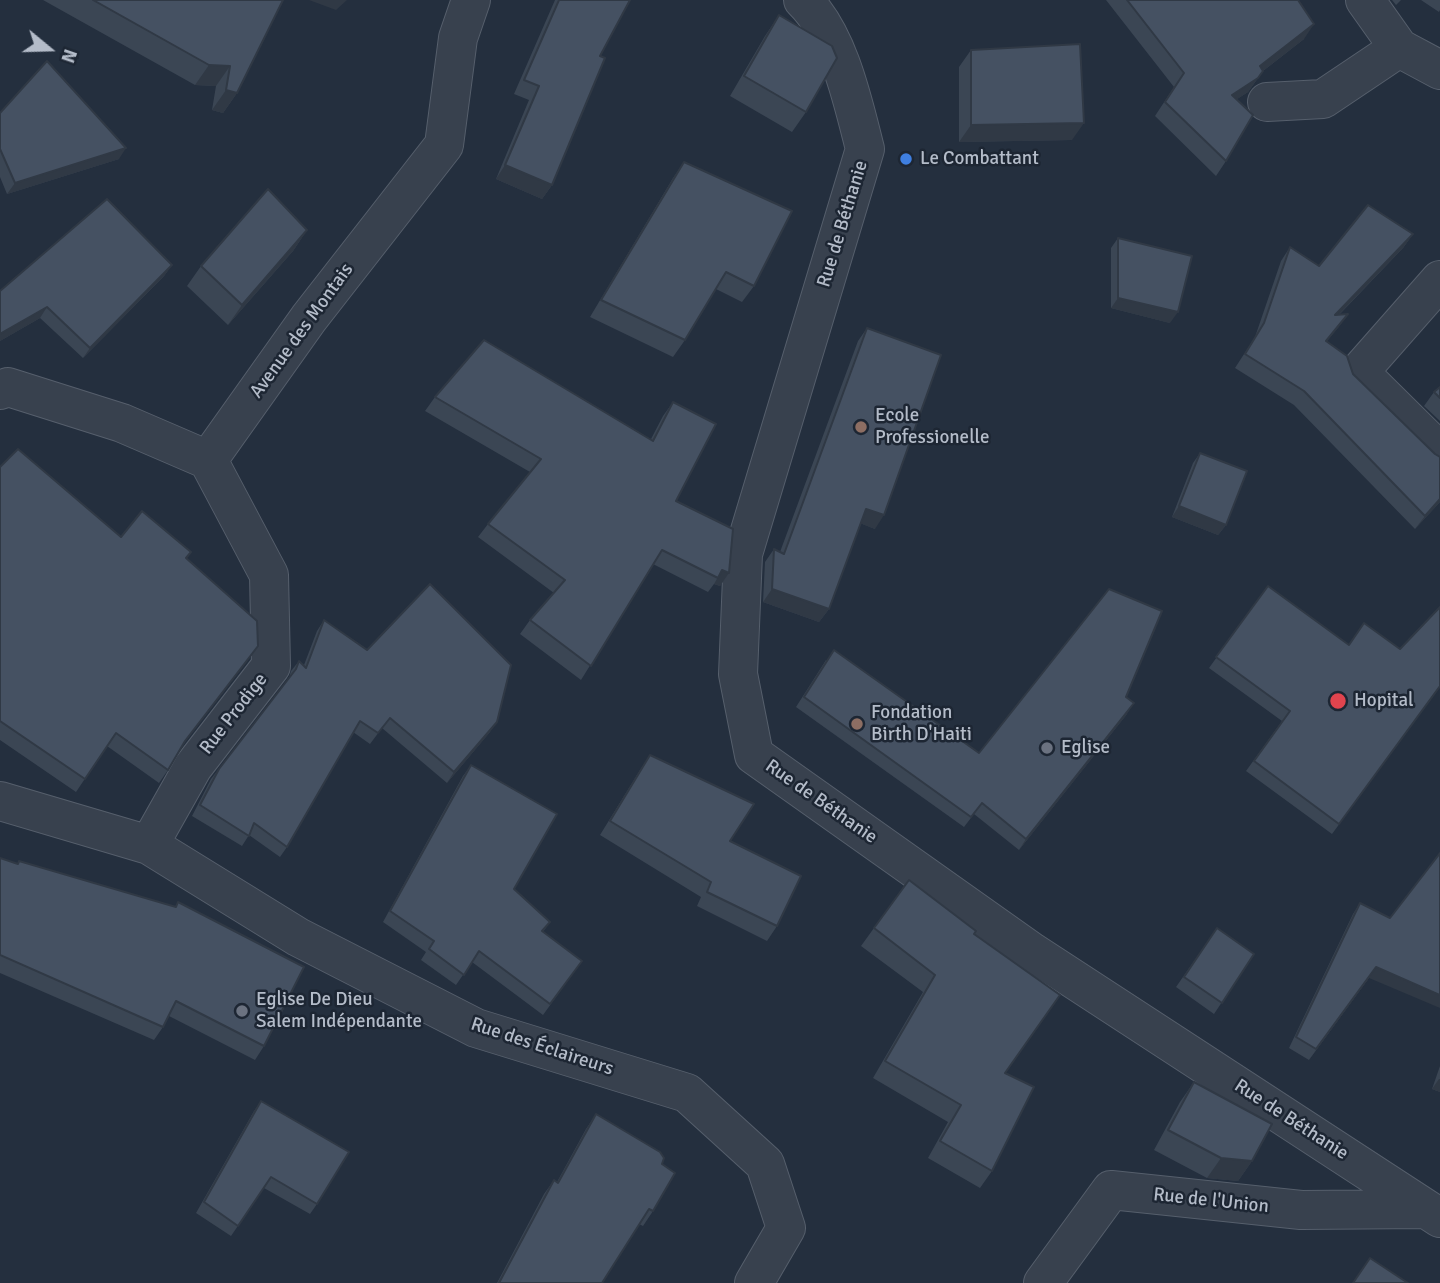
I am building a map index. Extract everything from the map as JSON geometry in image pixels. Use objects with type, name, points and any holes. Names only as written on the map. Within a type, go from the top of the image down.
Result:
[{"type":"street","name":"Avenue des Montais","points":[[208,460],[309,318],[444,145],[458,38],[471,0]]},
{"type":"street","name":"Rue de Béthanie","points":[[803,0],[819,15],[849,90],[865,149],[743,554],[737,674],[754,755],[1032,952],[1433,1213]]},
{"type":"street","points":[[1365,0],[1399,48],[1440,70]]},
{"type":"street","points":[[1267,102],[1323,99],[1399,48]]},
{"type":"street","points":[[1440,280],[1359,372],[1440,452]]},
{"type":"street","points":[[0,390],[8,387],[122,423],[208,460]]},
{"type":"street","name":"Rue Prodige","points":[[149,845],[193,767],[271,666],[269,575],[208,460]]},
{"type":"street","name":"Rue des Éclaireurs","points":[[0,801],[149,845],[298,937],[476,1028],[687,1093],[765,1164],[786,1228],[754,1283]]},
{"type":"street","name":"Rue de l'Union","points":[[1043,1283],[1111,1190],[1301,1210],[1433,1213]]},
{"type":"building","points":[[93,0],[283,0],[237,93],[226,90],[230,66],[209,65]]},
{"type":"building","points":[[559,0],[630,0],[600,56],[605,58],[552,185],[505,165],[539,86],[524,80]]},
{"type":"building","points":[[1127,0],[1298,0],[1314,24],[1260,66],[1263,71],[1258,78],[1232,95],[1253,115],[1226,161],[1165,102],[1184,73]]},
{"type":"building","points":[[779,15],[832,46],[837,58],[806,112],[744,76]]},
{"type":"building","points":[[1080,44],[1084,123],[971,125],[971,50]]},
{"type":"building","points":[[47,61],[126,148],[15,183],[0,149],[0,113]]},
{"type":"building","points":[[684,162],[792,211],[754,286],[726,272],[685,340],[601,300]]},
{"type":"building","points":[[268,189],[307,230],[242,305],[201,266]]},
{"type":"building","points":[[107,199],[172,265],[90,348],[47,307],[0,334],[0,291]]},
{"type":"building","points":[[1368,205],[1413,234],[1335,315],[1348,314],[1326,341],[1347,356],[1353,374],[1440,457],[1440,499],[1425,516],[1304,391],[1245,354],[1264,323],[1290,247],[1319,266]]},
{"type":"building","points":[[1118,238],[1192,256],[1178,312],[1118,298]]},
{"type":"building","points":[[867,328],[941,355],[884,515],[866,509],[829,609],[772,589],[774,549],[784,554]]},
{"type":"building","points":[[484,340],[653,441],[673,402],[716,424],[676,501],[733,529],[729,573],[722,570],[718,578],[662,550],[591,666],[530,620],[565,580],[488,524],[541,459],[435,397]]},
{"type":"building","points":[[1440,387],[1440,398],[1434,392]]},
{"type":"building","points":[[18,449],[121,537],[142,511],[191,552],[186,558],[257,621],[258,646],[185,741],[168,770],[116,733],[85,779],[0,721],[0,467]]},
{"type":"building","points":[[1200,453],[1247,471],[1226,525],[1179,506]]},
{"type":"building","points":[[430,584],[511,665],[497,722],[454,772],[390,718],[378,733],[360,721],[287,847],[254,823],[249,836],[200,805],[219,769],[296,669],[299,661],[306,668],[324,620],[367,650]]},
{"type":"building","points":[[1268,586],[1349,645],[1364,623],[1400,649],[1440,607],[1440,686],[1339,824],[1254,761],[1290,711],[1216,657]]},
{"type":"building","points":[[1109,589],[1162,611],[1126,697],[1134,703],[1026,839],[982,803],[971,817],[804,697],[834,650],[979,753]]},
{"type":"building","points":[[650,755],[754,804],[730,841],[801,876],[777,926],[707,892],[711,882],[610,821]]},
{"type":"building","points":[[471,765],[557,814],[514,889],[550,922],[542,931],[582,961],[550,1004],[479,951],[464,975],[429,949],[434,941],[390,911]]},
{"type":"building","points":[[1440,853],[1440,995],[1376,967],[1316,1049],[1296,1037],[1360,903],[1390,918]]},
{"type":"building","points":[[0,858],[18,864],[19,861],[176,907],[178,902],[304,967],[264,1046],[176,1001],[163,1027],[0,955]]},
{"type":"building","points":[[909,880],[976,931],[974,934],[1060,995],[1005,1073],[1034,1087],[992,1171],[940,1141],[961,1105],[885,1061],[935,975],[874,928]]},
{"type":"building","points":[[1217,928],[1254,954],[1222,1003],[1184,977]]},
{"type":"building","points":[[1194,1082],[1272,1124],[1252,1161],[1221,1158],[1168,1130]]},
{"type":"building","points":[[261,1101],[349,1152],[317,1204],[271,1177],[238,1226],[204,1202]]},
{"type":"building","points":[[596,1114],[660,1152],[664,1158],[662,1164],[675,1173],[653,1211],[649,1209],[602,1283],[499,1283],[554,1180],[558,1183]]},
{"type":"building","points":[[1370,1258],[1408,1283],[1353,1283]]},
{"type":"place","name":"Le Combattant","points":[[906,159]]},
{"type":"place","name":"Ecole Professionelle","points":[[861,427]]},
{"type":"place","name":"Hopital","points":[[1338,701]]},
{"type":"place","name":"Fondation Birth D'Haiti","points":[[857,724]]},
{"type":"place","name":"Eglise","points":[[1047,748]]},
{"type":"place","name":"Eglise De Dieu Salem Indépendante","points":[[242,1011]]}]
